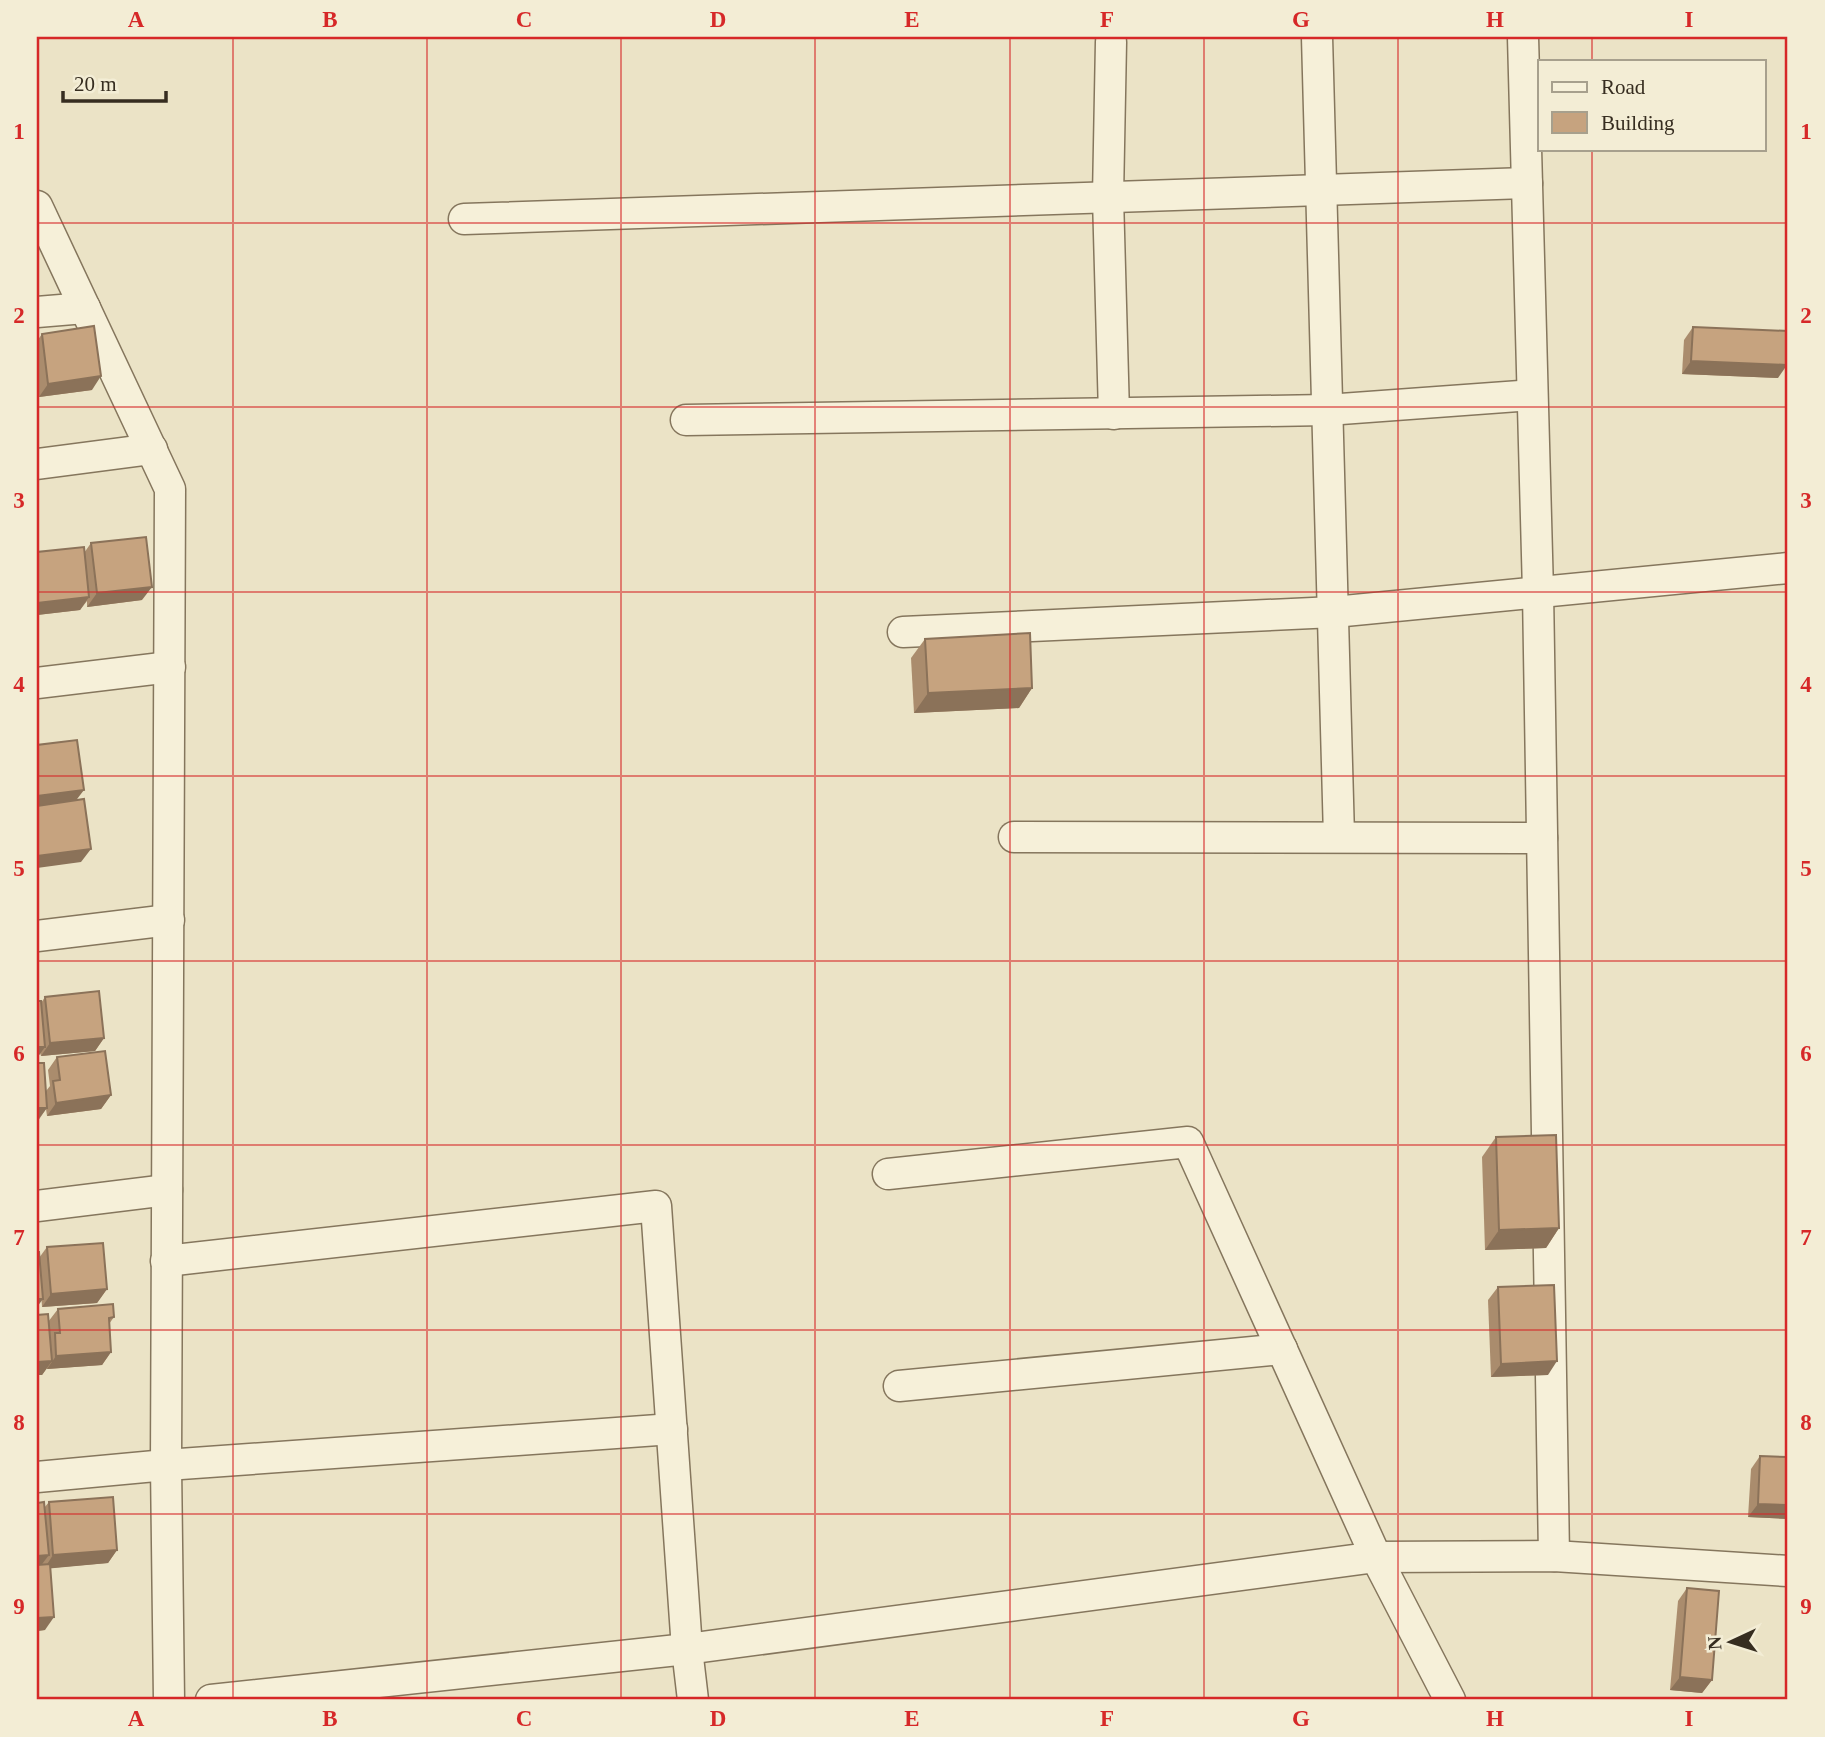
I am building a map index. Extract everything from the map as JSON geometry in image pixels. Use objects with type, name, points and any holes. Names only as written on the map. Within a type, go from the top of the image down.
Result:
[{"type":"street","points":[[1317,37],[1339,837]]},
{"type":"street","points":[[1523,37],[1538,592],[1554,1556]]},
{"type":"street","points":[[1111,42],[1108,197],[1114,414]]},
{"type":"street","points":[[464,219],[1527,183]]},
{"type":"street","points":[[37,206],[170,489],[166,1261],[169,1700]]},
{"type":"street","points":[[37,312],[85,308]]},
{"type":"street","points":[[686,420],[1328,410],[1532,395]]},
{"type":"street","points":[[37,464],[152,449]]},
{"type":"street","points":[[903,632],[1334,612],[1788,568]]},
{"type":"street","points":[[37,683],[170,667]]},
{"type":"street","points":[[1014,837],[1542,838]]},
{"type":"street","points":[[37,936],[169,920]]},
{"type":"street","points":[[888,1174],[1188,1142],[1376,1557],[1450,1700]]},
{"type":"street","points":[[37,1206],[167,1190]]},
{"type":"street","points":[[166,1261],[656,1206],[687,1649],[693,1700]]},
{"type":"street","points":[[900,1386],[1282,1349]]},
{"type":"street","points":[[37,1477],[166,1465],[672,1429]]},
{"type":"street","points":[[211,1700],[687,1649],[1376,1557],[1554,1556],[1788,1571]]},
{"type":"building","points":[[94,326],[101,376],[48,384],[42,334]]},
{"type":"building","points":[[1693,327],[1788,331],[1787,365],[1691,361]]},
{"type":"building","points":[[146,537],[152,587],[97,593],[91,543]]},
{"type":"building","points":[[84,547],[89,597],[37,603],[37,552]]},
{"type":"building","points":[[1030,633],[1032,688],[928,693],[925,639]]},
{"type":"building","points":[[77,740],[84,790],[37,796],[37,745]]},
{"type":"building","points":[[84,799],[91,849],[37,856],[37,806]]},
{"type":"building","points":[[99,991],[104,1038],[50,1043],[45,997]]},
{"type":"building","points":[[37,1001],[41,1001],[45,1047],[37,1047]]},
{"type":"building","points":[[105,1051],[111,1095],[56,1103],[53,1081],[60,1080],[57,1057]]},
{"type":"building","points":[[37,1063],[44,1063],[47,1108],[37,1108]]},
{"type":"building","points":[[1556,1135],[1559,1228],[1499,1230],[1496,1137]]},
{"type":"building","points":[[103,1243],[107,1289],[51,1294],[47,1247]]},
{"type":"building","points":[[39,1252],[43,1299],[37,1299]]},
{"type":"building","points":[[1554,1285],[1557,1361],[1501,1364],[1498,1287]]},
{"type":"building","points":[[113,1304],[114,1317],[109,1318],[111,1352],[56,1356],[55,1333],[60,1333],[58,1309]]},
{"type":"building","points":[[48,1314],[52,1361],[37,1362],[37,1315]]},
{"type":"building","points":[[1760,1456],[1788,1457],[1788,1505],[1758,1504]]},
{"type":"building","points":[[113,1497],[117,1550],[53,1555],[49,1502]]},
{"type":"building","points":[[44,1502],[49,1555],[37,1556],[37,1503]]},
{"type":"building","points":[[50,1564],[54,1617],[37,1618],[37,1565]]},
{"type":"building","points":[[1687,1588],[1719,1591],[1712,1680],[1680,1677]]}]
